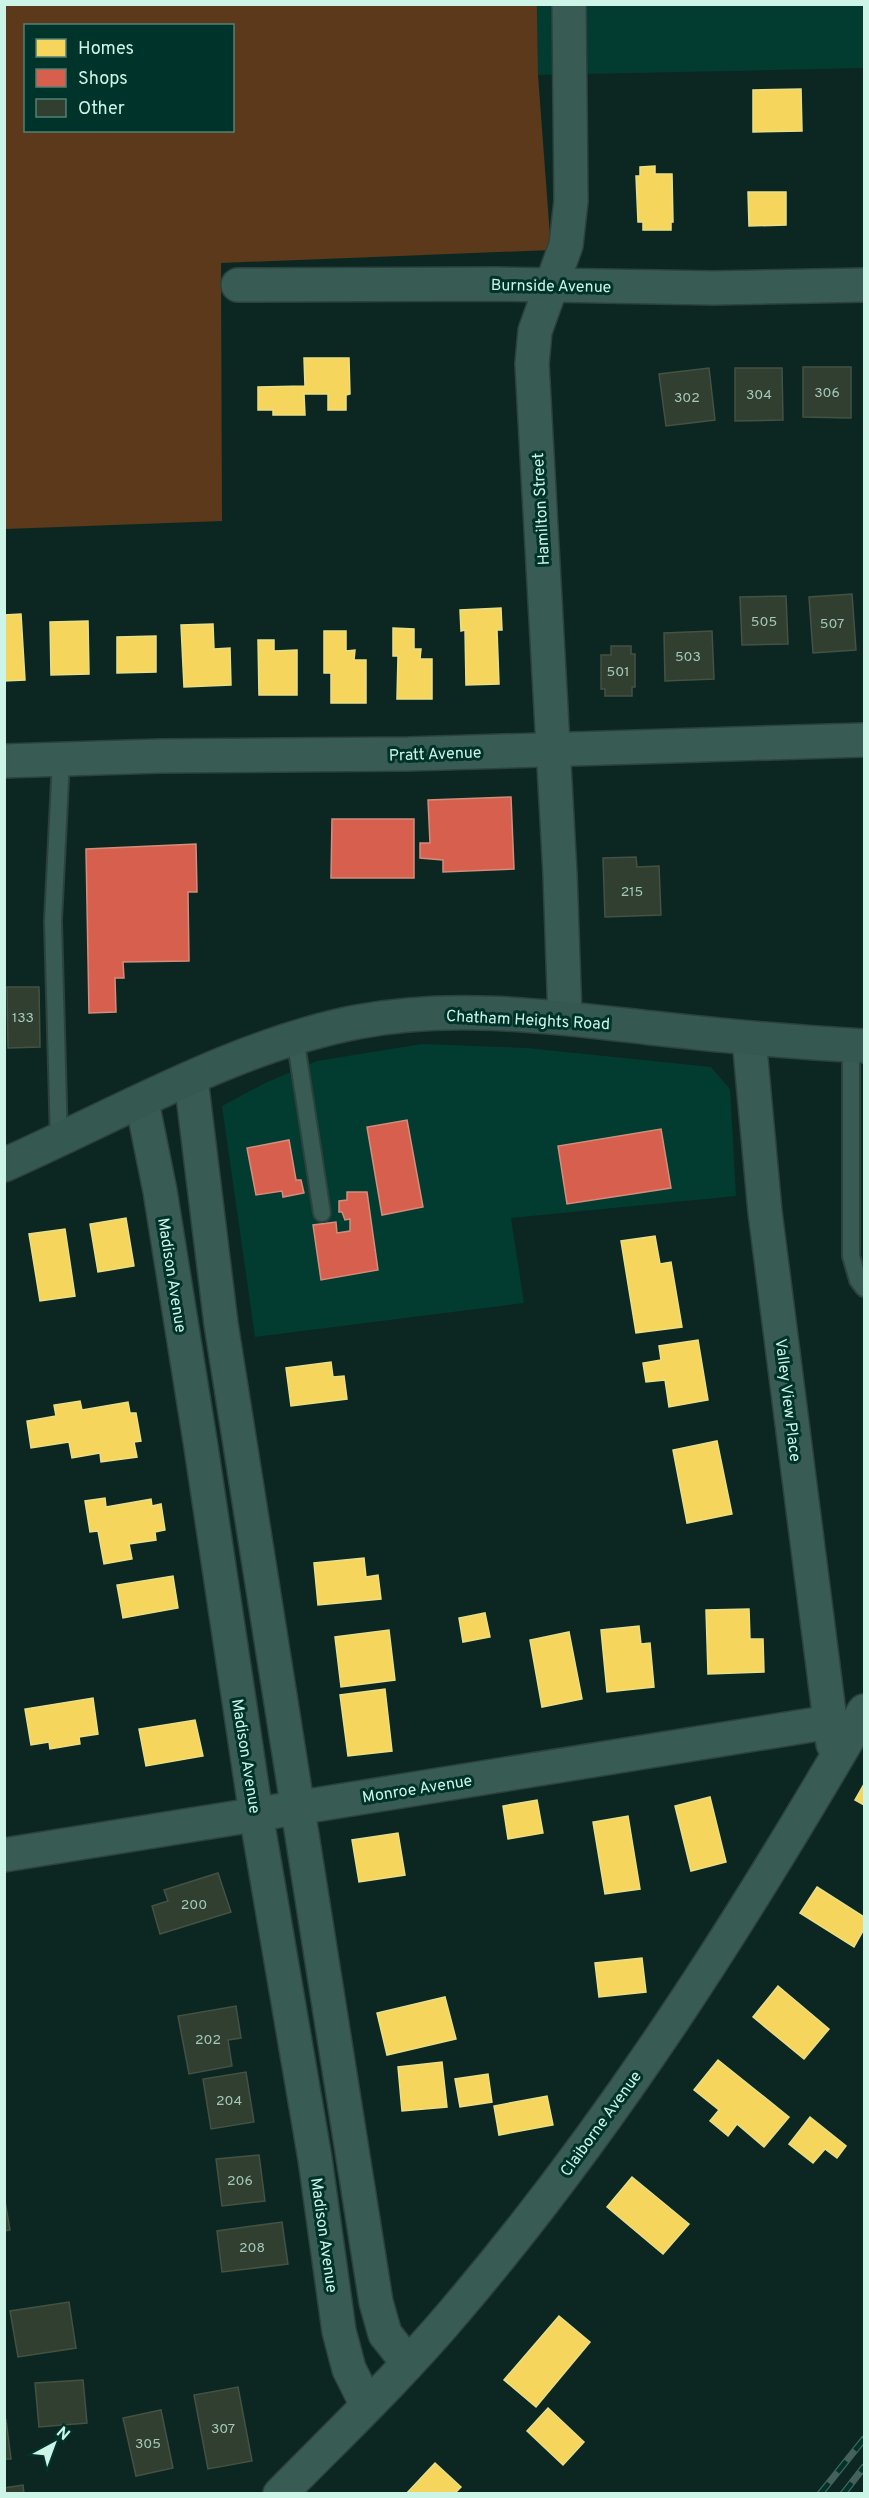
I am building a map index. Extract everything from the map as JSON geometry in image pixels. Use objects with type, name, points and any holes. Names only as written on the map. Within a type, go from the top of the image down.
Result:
[{"type":"main road","name":"Chatham Heights Road","points":[[4,1165],[191,1079],[295,1037],[358,1022],[422,1014],[478,1013],[564,1018],[749,1038],[858,1045]]},
{"type":"street","name":"Hamilton Street","points":[[564,1018],[553,749],[532,364],[535,331],[566,245],[572,201],[569,4]]},
{"type":"street","name":"Burnside Avenue","points":[[238,285],[551,285],[714,288],[864,285]]},
{"type":"street","name":"Pratt Avenue","points":[[4,761],[160,756],[408,754],[864,740]]},
{"type":"street","name":"Valley View Place","points":[[749,1038],[765,1212],[836,1760]]},
{"type":"street","points":[[191,1079],[222,1324],[257,1560],[299,1807],[376,2302],[385,2334],[408,2363]]},
{"type":"street","name":"Madison Avenue","points":[[142,1102],[160,1191],[256,1814],[315,2159],[339,2331],[349,2369],[367,2404]]},
{"type":"street","name":"Claiborne Avenue","points":[[280,2493],[455,2312],[546,2198],[691,1994],[765,1879],[864,1711]]},
{"type":"street","name":"Monroe Avenue","points":[[4,1855],[830,1722]]},
{"type":"lane","points":[[59,1141],[53,921],[61,760]]},
{"type":"lane","points":[[295,1037],[322,1214]]},
{"type":"lane","points":[[858,1045],[851,1256],[858,1281],[864,1288]]},
{"type":"shaded area","points":[[4,5],[537,5],[538,75],[551,250],[221,263],[222,521],[5,529]]},
{"type":"shaded area","points":[[537,5],[864,5],[864,68],[538,75]]},
{"type":"shaded area","points":[[422,1044],[527,1048],[711,1067],[730,1089],[736,1196],[511,1218],[524,1303],[255,1337],[222,1106],[265,1083],[317,1061]]},
{"type":"building: Homes","points":[[801,89],[802,131],[753,132],[753,90]]},
{"type":"building: Homes","points":[[655,166],[655,174],[672,174],[673,222],[671,222],[671,230],[643,230],[643,222],[638,222],[636,176],[640,176],[640,167]]},
{"type":"building: Homes","points":[[748,192],[786,192],[786,225],[749,226]]},
{"type":"building: Homes","points":[[304,358],[349,358],[350,394],[346,395],[346,410],[328,410],[328,394],[304,394],[305,415],[273,415],[273,410],[258,410],[258,387],[305,386]]},
{"type":"building: Homes","points":[[501,608],[502,630],[497,630],[499,684],[466,685],[465,630],[461,631],[460,610]]},
{"type":"building: Homes","points":[[21,614],[25,680],[4,681],[4,615]]},
{"type":"building: Homes","points":[[88,621],[89,674],[51,675],[50,622]]},
{"type":"building: Homes","points":[[213,624],[214,649],[230,648],[231,685],[184,687],[181,625]]},
{"type":"building: Homes","points":[[393,628],[414,629],[414,649],[421,649],[420,659],[432,659],[432,699],[397,699],[398,656],[393,656]]},
{"type":"building: Homes","points":[[324,631],[346,631],[346,651],[355,650],[354,660],[366,660],[366,703],[331,703],[331,673],[324,673]]},
{"type":"building: Homes","points":[[156,636],[156,672],[117,673],[117,637]]},
{"type":"building: Homes","points":[[258,640],[274,640],[274,651],[297,650],[297,695],[259,695]]},
{"type":"building: Homes","points":[[126,1218],[134,1266],[98,1272],[90,1224]]},
{"type":"building: Homes","points":[[65,1229],[75,1296],[40,1301],[29,1234]]},
{"type":"building: Homes","points":[[655,1236],[660,1264],[671,1262],[682,1327],[636,1333],[621,1241]]},
{"type":"building: Homes","points":[[698,1340],[708,1400],[669,1407],[665,1380],[646,1382],[643,1363],[661,1360],[659,1346]]},
{"type":"building: Homes","points":[[331,1362],[333,1377],[344,1376],[347,1399],[291,1406],[286,1368]]},
{"type":"building: Homes","points":[[80,1401],[82,1410],[128,1402],[130,1413],[136,1413],[141,1441],[134,1442],[137,1457],[101,1462],[100,1453],[72,1458],[69,1442],[31,1448],[27,1421],[56,1416],[54,1405]]},
{"type":"building: Homes","points":[[717,1441],[732,1514],[687,1523],[673,1450]]},
{"type":"building: Homes","points":[[105,1498],[106,1507],[151,1499],[152,1506],[161,1504],[165,1530],[155,1532],[156,1540],[129,1544],[132,1559],[104,1564],[98,1531],[90,1532],[85,1501]]},
{"type":"building: Homes","points":[[364,1558],[366,1577],[378,1575],[381,1599],[318,1605],[314,1563]]},
{"type":"building: Homes","points":[[173,1576],[178,1608],[123,1618],[117,1585]]},
{"type":"building: Homes","points":[[749,1609],[750,1639],[763,1639],[764,1672],[708,1674],[706,1610]]},
{"type":"building: Homes","points":[[485,1613],[490,1637],[463,1642],[459,1618]]},
{"type":"building: Homes","points":[[639,1626],[641,1644],[650,1643],[654,1687],[607,1692],[601,1630]]},
{"type":"building: Homes","points":[[389,1630],[395,1680],[341,1687],[335,1637]]},
{"type":"building: Homes","points":[[569,1632],[582,1699],[542,1707],[530,1640]]},
{"type":"building: Homes","points":[[385,1689],[392,1751],[348,1756],[340,1695]]},
{"type":"building: Homes","points":[[93,1698],[98,1734],[79,1737],[80,1744],[50,1749],[49,1742],[31,1745],[25,1709]]},
{"type":"building: Homes","points":[[195,1720],[203,1756],[146,1766],[139,1729]]},
{"type":"building: Homes","points":[[864,1784],[864,1805],[855,1800]]},
{"type":"building: Homes","points":[[710,1797],[726,1862],[691,1871],[675,1806]]},
{"type":"building: Homes","points":[[537,1800],[543,1833],[508,1839],[503,1806]]},
{"type":"building: Homes","points":[[628,1816],[640,1889],[605,1894],[593,1822]]},
{"type":"building: Homes","points":[[398,1833],[405,1875],[359,1882],[352,1840]]},
{"type":"building: Homes","points":[[817,1887],[864,1917],[864,1929],[854,1947],[800,1913]]},
{"type":"building: Homes","points":[[642,1958],[646,1992],[599,1997],[595,1963]]},
{"type":"building: Homes","points":[[778,1986],[829,2029],[804,2059],[753,2017]]},
{"type":"building: Homes","points":[[445,1997],[456,2039],[387,2055],[377,2013]]},
{"type":"building: Homes","points":[[718,2060],[789,2117],[764,2147],[737,2124],[728,2136],[710,2121],[719,2110],[694,2090]]},
{"type":"building: Homes","points":[[442,2062],[447,2107],[402,2111],[398,2067]]},
{"type":"building: Homes","points":[[488,2074],[492,2102],[460,2107],[455,2079]]},
{"type":"building: Homes","points":[[547,2096],[553,2125],[499,2135],[494,2106]]},
{"type":"building: Homes","points":[[810,2117],[846,2146],[837,2158],[825,2149],[813,2163],[789,2144]]},
{"type":"building: Homes","points":[[632,2177],[689,2224],[663,2254],[607,2207]]},
{"type":"building: Homes","points":[[559,2316],[590,2342],[536,2407],[504,2380]]},
{"type":"building: Homes","points":[[548,2408],[584,2442],[563,2465],[527,2431]]},
{"type":"building: Homes","points":[[435,2463],[461,2487],[454,2494],[406,2494]]},
{"type":"building: Shops","points":[[511,797],[514,869],[443,872],[443,860],[420,858],[420,843],[430,843],[428,800]]},
{"type":"building: Shops","points":[[332,819],[414,819],[414,878],[331,878]]},
{"type":"building: Shops","points":[[196,844],[197,892],[188,892],[189,961],[123,962],[124,978],[115,978],[116,1012],[89,1013],[86,849]]},
{"type":"building: Shops","points":[[407,1120],[423,1207],[382,1215],[367,1127]]},
{"type":"building: Shops","points":[[661,1129],[671,1188],[567,1204],[558,1146]]},
{"type":"building: Shops","points":[[289,1140],[296,1180],[301,1180],[304,1193],[283,1197],[282,1191],[256,1195],[247,1148]]},
{"type":"building: Shops","points":[[347,1192],[367,1192],[378,1270],[321,1280],[313,1225],[336,1222],[337,1233],[350,1231],[350,1219],[345,1220],[342,1212],[339,1212],[339,1201],[347,1200]]},
{"type":"building: Other","points":[[803,367],[851,367],[851,418],[803,417]]},
{"type":"building: Other","points":[[709,368],[715,420],[666,426],[659,374]]},
{"type":"building: Other","points":[[735,368],[782,368],[783,420],[735,421]]},
{"type":"building: Other","points":[[852,594],[856,650],[813,653],[809,597]]},
{"type":"building: Other","points":[[786,596],[788,644],[742,645],[740,597]]},
{"type":"building: Other","points":[[712,631],[714,679],[665,681],[664,633]]},
{"type":"building: Other","points":[[611,646],[631,646],[631,654],[635,654],[635,687],[632,687],[632,696],[605,696],[605,689],[601,689],[601,655],[611,655]]},
{"type":"building: Other","points":[[636,857],[637,867],[659,866],[661,915],[605,917],[603,858]]},
{"type":"building: Other","points":[[7,987],[39,987],[40,1047],[8,1048]]},
{"type":"building: Other","points":[[218,1873],[231,1912],[160,1934],[152,1906],[168,1901],[164,1890]]},
{"type":"building: Other","points":[[236,2006],[241,2038],[228,2040],[232,2066],[189,2074],[178,2016]]},
{"type":"building: Other","points":[[246,2072],[254,2122],[211,2129],[203,2079]]},
{"type":"building: Other","points":[[259,2155],[265,2201],[222,2206],[216,2159]]},
{"type":"building: Other","points":[[4,2196],[10,2230],[4,2231]]},
{"type":"building: Other","points":[[282,2222],[288,2264],[222,2272],[217,2231]]},
{"type":"building: Other","points":[[69,2302],[76,2348],[18,2357],[10,2311]]},
{"type":"building: Other","points":[[83,2380],[87,2423],[39,2427],[35,2383]]},
{"type":"building: Other","points":[[238,2387],[252,2461],[208,2469],[194,2395]]},
{"type":"building: Other","points":[[161,2410],[173,2468],[136,2476],[123,2418]]},
{"type":"building: Other","points":[[6,2420],[11,2459],[4,2459],[4,2421]]},
{"type":"building: Other","points":[[23,2485],[24,2494],[4,2494],[4,2488]]},
{"type":"railway","points":[[820,2494],[864,2439]]},
{"type":"railway","points":[[843,2494],[864,2467]]}]
